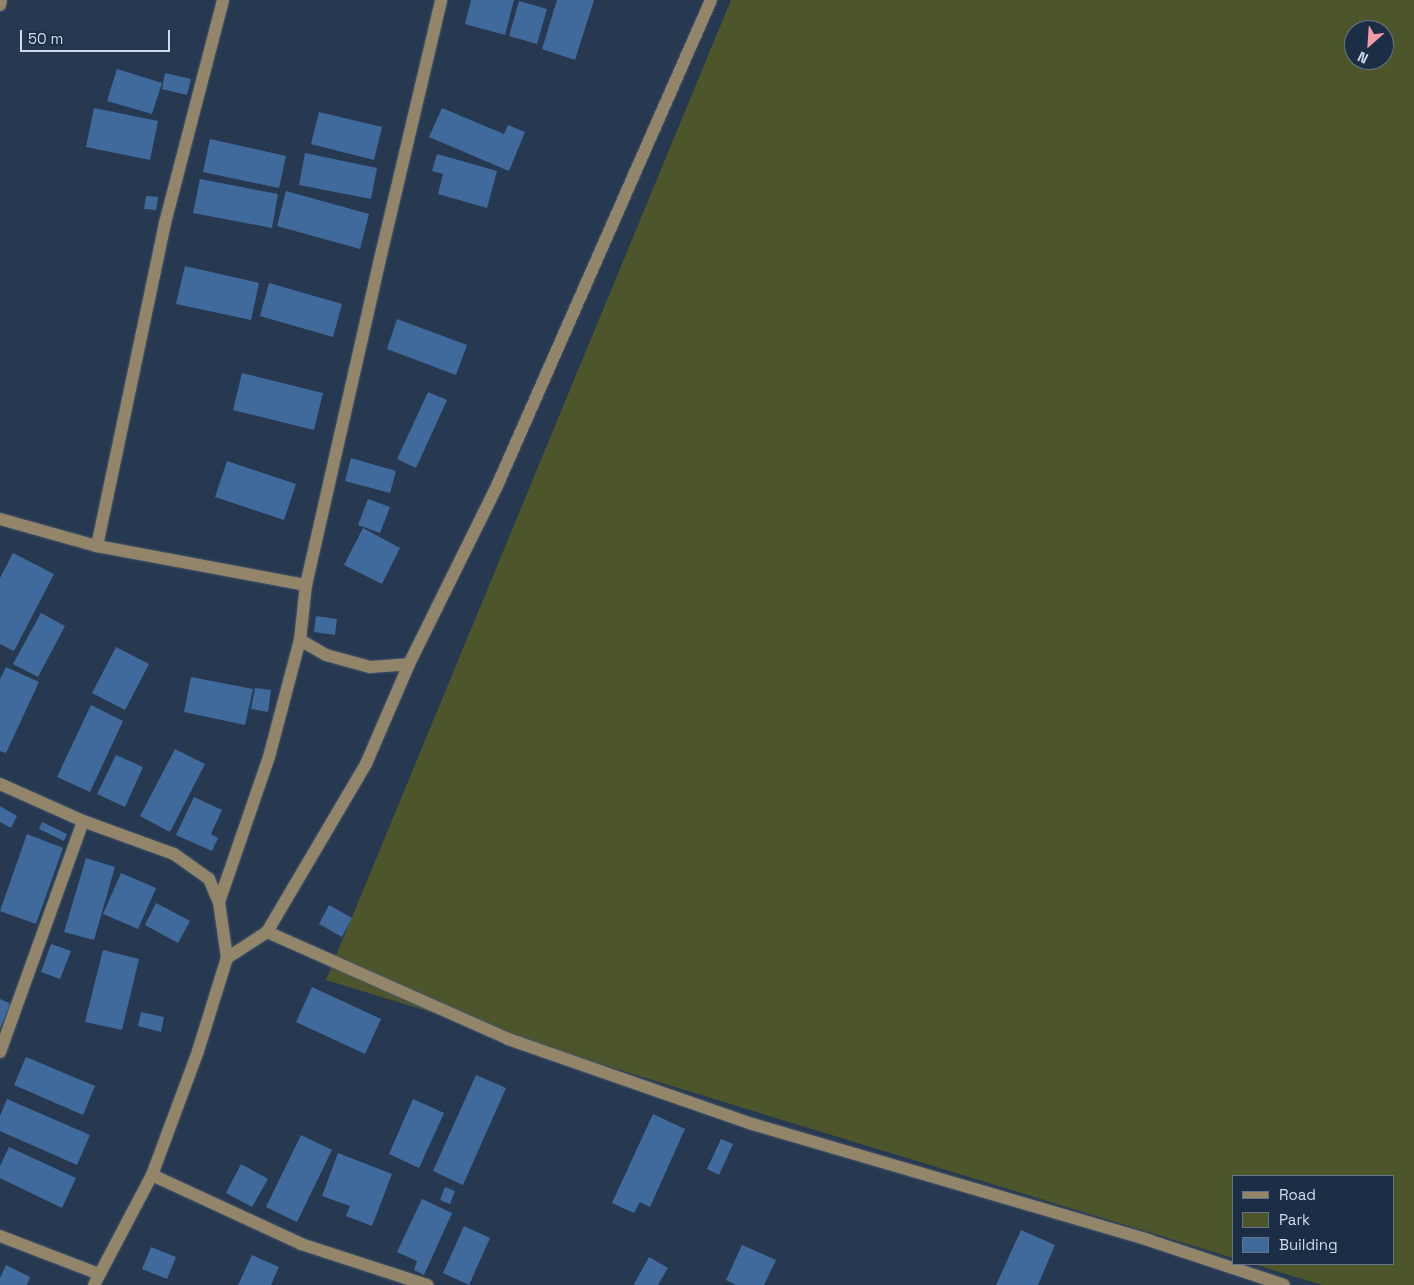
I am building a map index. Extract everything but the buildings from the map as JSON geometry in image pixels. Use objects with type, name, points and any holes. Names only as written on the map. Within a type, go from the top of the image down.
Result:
[{"type":"street","points":[[0,5],[1,0]]},
{"type":"street","points":[[97,546],[165,223],[223,0]]},
{"type":"street","points":[[219,902],[269,757],[300,640],[306,585],[441,0]]},
{"type":"street","points":[[227,958],[267,932],[366,764],[409,664],[497,486],[711,0]]},
{"type":"street","points":[[0,518],[97,546],[306,585]]},
{"type":"street","points":[[300,640],[326,655],[370,667],[409,664]]},
{"type":"street","points":[[0,784],[83,821],[174,854],[209,879],[219,902],[227,958],[198,1051],[152,1175],[97,1280],[0,1236]]},
{"type":"street","points":[[0,1052],[83,821]]},
{"type":"street","points":[[267,932],[508,1039],[714,1111],[752,1124],[1148,1240],[1284,1285]]},
{"type":"street","points":[[152,1175],[302,1244],[427,1285]]},
{"type":"green space","points":[[731,0],[1414,0],[1414,1285],[1322,1285],[1256,1265],[1394,1265],[1394,1175],[1232,1175],[1232,1258],[326,980]]}]
